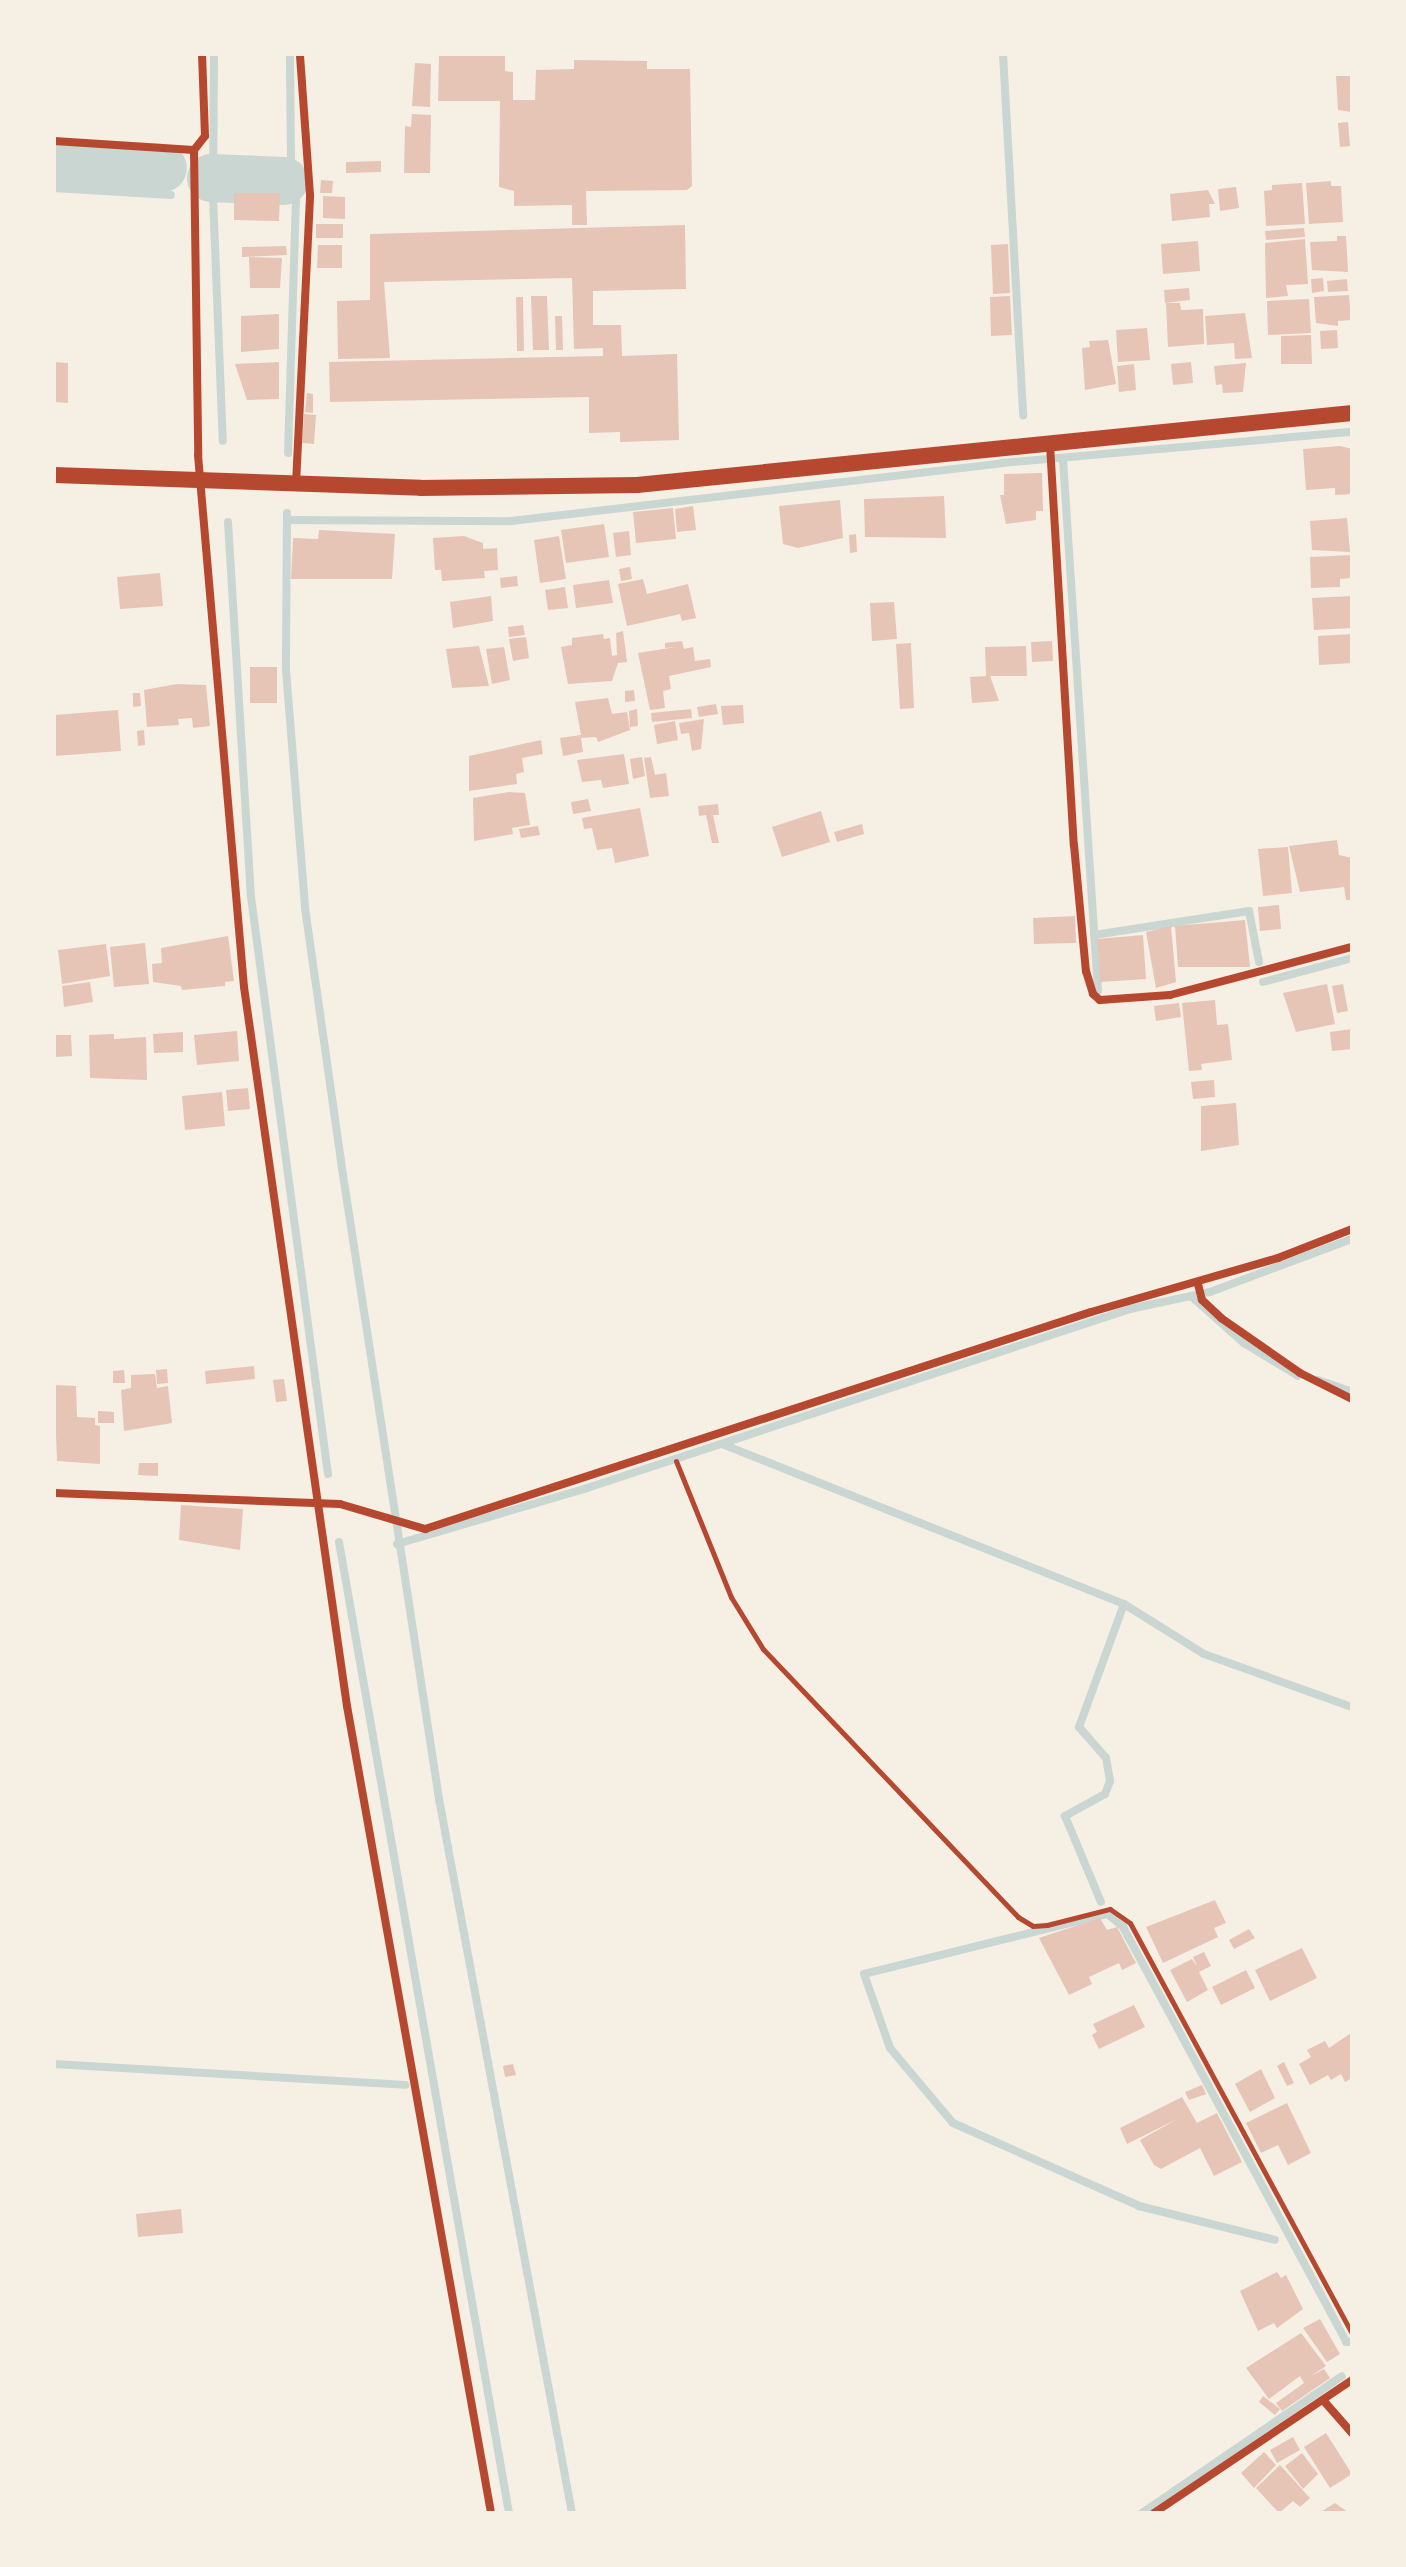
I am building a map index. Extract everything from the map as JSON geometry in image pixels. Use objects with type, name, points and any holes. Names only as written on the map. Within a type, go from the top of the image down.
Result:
[{"type":"main road","points":[[54,475],[529,489],[637,485],[1051,455],[1352,413]]},
{"type":"street","points":[[202,54],[205,136],[194,150],[200,481],[244,987],[347,1706],[491,2513]]},
{"type":"street","points":[[296,484],[310,195],[300,54]]},
{"type":"street","points":[[54,141],[194,150]]},
{"type":"street","points":[[1051,455],[1074,845],[1086,971],[1093,994],[1100,1000],[1170,995],[1352,947]]},
{"type":"street","points":[[54,1493],[319,1503],[393,1517],[425,1529],[1091,1312],[1200,1292],[1352,1229]]},
{"type":"street","points":[[1200,1292],[1268,1353],[1352,1399]]},
{"type":"street","points":[[1154,2513],[1352,2380]]},
{"type":"street","points":[[1323,2400],[1352,2433]]},
{"type":"path","points":[[677,1463],[731,1597],[763,1649],[1018,1917],[1033,1926],[1047,1925],[1110,1909],[1130,1923],[1352,2333]]},
{"type":"building","points":[[439,54],[505,54],[505,71],[513,72],[513,100],[535,100],[536,70],[574,69],[574,60],[647,61],[647,69],[690,69],[692,186],[687,190],[586,191],[587,225],[572,225],[572,205],[514,206],[514,191],[499,187],[500,101],[438,101]]},
{"type":"building","points":[[415,63],[431,64],[430,107],[412,106]]},
{"type":"building","points":[[1336,76],[1352,76],[1352,112],[1338,110]]},
{"type":"building","points":[[412,114],[431,115],[430,173],[404,173],[405,126],[411,127]]},
{"type":"building","points":[[1348,122],[1350,146],[1340,147],[1338,123]]},
{"type":"building","points":[[381,161],[381,172],[346,173],[346,162]]},
{"type":"building","points":[[321,180],[333,181],[332,193],[320,193]]},
{"type":"building","points":[[1331,181],[1331,186],[1341,186],[1343,222],[1309,224],[1306,183]]},
{"type":"building","points":[[1302,183],[1305,224],[1266,226],[1264,191],[1272,190],[1272,185]]},
{"type":"building","points":[[1236,187],[1239,208],[1220,211],[1218,189]]},
{"type":"building","points":[[1208,190],[1215,204],[1209,204],[1210,217],[1172,221],[1170,194]]},
{"type":"building","points":[[234,193],[280,193],[279,221],[234,220]]},
{"type":"building","points":[[323,196],[345,197],[345,219],[323,218]]},
{"type":"building","points":[[316,224],[343,224],[343,238],[316,238]]},
{"type":"building","points":[[685,225],[686,289],[593,291],[593,325],[621,325],[622,356],[677,354],[679,440],[620,442],[620,432],[589,433],[589,397],[330,402],[329,362],[603,356],[603,348],[574,349],[572,278],[384,282],[390,358],[338,359],[337,301],[370,300],[370,234]]},
{"type":"building","points":[[1304,228],[1305,237],[1266,240],[1265,231]]},
{"type":"building","points":[[1337,236],[1346,236],[1348,272],[1312,270],[1310,242],[1337,241]]},
{"type":"building","points":[[1305,239],[1308,284],[1286,285],[1288,296],[1266,298],[1265,243]]},
{"type":"building","points":[[1198,241],[1200,271],[1163,274],[1161,244]]},
{"type":"building","points":[[1008,244],[1010,293],[993,294],[991,245]]},
{"type":"building","points":[[318,245],[342,245],[342,268],[317,268]]},
{"type":"building","points":[[286,246],[287,255],[242,257],[242,247]]},
{"type":"building","points":[[249,257],[282,258],[280,288],[250,288]]},
{"type":"building","points":[[1323,278],[1324,291],[1312,293],[1311,279]]},
{"type":"building","points":[[1347,279],[1348,291],[1328,292],[1327,281]]},
{"type":"building","points":[[1189,288],[1190,300],[1165,303],[1164,290]]},
{"type":"building","points":[[1349,295],[1351,320],[1338,321],[1338,326],[1316,323],[1314,297]]},
{"type":"building","points":[[531,296],[547,296],[549,350],[533,350]]},
{"type":"building","points":[[1010,296],[1012,335],[991,336],[990,297]]},
{"type":"building","points":[[516,297],[523,297],[524,351],[517,351]]},
{"type":"building","points":[[1309,299],[1311,333],[1268,335],[1267,301]]},
{"type":"building","points":[[1166,303],[1180,303],[1181,310],[1203,309],[1204,344],[1168,347]]},
{"type":"building","points":[[1245,313],[1252,358],[1235,359],[1234,343],[1207,345],[1205,316]]},
{"type":"building","points":[[279,314],[279,349],[241,352],[241,316]]},
{"type":"building","points":[[555,316],[562,316],[563,350],[556,350]]},
{"type":"building","points":[[1147,328],[1150,360],[1118,362],[1116,330]]},
{"type":"building","points":[[1337,330],[1338,348],[1321,349],[1320,331]]},
{"type":"building","points":[[1311,335],[1312,364],[1281,364],[1281,336]]},
{"type":"building","points":[[1108,340],[1116,384],[1085,390],[1082,348],[1090,347],[1089,341]]},
{"type":"building","points":[[54,362],[68,363],[68,403],[54,402]]},
{"type":"building","points":[[279,362],[279,399],[247,400],[235,364]]},
{"type":"building","points":[[1191,362],[1193,383],[1173,385],[1171,364]]},
{"type":"building","points":[[1246,363],[1243,392],[1223,393],[1222,384],[1216,385],[1214,366]]},
{"type":"building","points":[[1134,364],[1136,390],[1119,392],[1117,366]]},
{"type":"building","points":[[307,393],[313,394],[313,413],[305,412]]},
{"type":"building","points":[[304,414],[316,415],[314,444],[302,443]]},
{"type":"building","points":[[1340,446],[1352,449],[1352,494],[1335,495],[1335,488],[1306,490],[1303,449]]},
{"type":"building","points":[[1042,473],[1043,511],[1036,511],[1036,520],[1006,524],[1000,495],[1004,495],[1004,474]]},
{"type":"building","points":[[944,496],[946,538],[865,537],[864,499]]},
{"type":"building","points":[[840,500],[843,538],[798,548],[783,544],[779,506]]},
{"type":"building","points":[[693,506],[696,530],[677,532],[675,509]]},
{"type":"building","points":[[673,508],[676,539],[636,543],[633,512]]},
{"type":"building","points":[[1347,518],[1350,552],[1312,550],[1310,521]]},
{"type":"building","points":[[604,524],[609,557],[566,563],[561,530]]},
{"type":"building","points":[[319,530],[395,534],[392,579],[291,579],[293,538],[318,539]]},
{"type":"building","points":[[629,531],[631,555],[616,557],[613,533]]},
{"type":"building","points":[[856,534],[857,552],[850,553],[849,535]]},
{"type":"building","points":[[464,536],[483,543],[483,549],[497,548],[498,570],[484,571],[485,578],[442,581],[441,570],[435,570],[433,538]]},
{"type":"building","points":[[559,536],[566,579],[540,583],[534,540]]},
{"type":"building","points":[[1352,555],[1352,578],[1340,579],[1340,587],[1311,588],[1310,557]]},
{"type":"building","points":[[630,567],[632,579],[621,581],[619,569]]},
{"type":"building","points":[[160,573],[163,606],[120,609],[117,577]]},
{"type":"building","points":[[517,576],[518,586],[501,588],[500,578]]},
{"type":"building","points":[[643,579],[647,594],[688,584],[696,618],[682,621],[680,614],[627,626],[618,584]]},
{"type":"building","points":[[609,580],[613,603],[576,608],[573,585]]},
{"type":"building","points":[[565,587],[568,608],[548,610],[545,590]]},
{"type":"building","points":[[491,596],[493,621],[453,628],[450,602]]},
{"type":"building","points":[[1352,596],[1352,628],[1314,630],[1312,598]]},
{"type":"building","points":[[894,602],[897,639],[872,641],[870,603]]},
{"type":"building","points":[[523,625],[525,635],[509,637],[508,627]]},
{"type":"building","points":[[623,631],[627,662],[618,663],[612,681],[568,684],[561,647],[572,645],[572,638],[603,634],[604,639],[610,638],[612,656],[617,655],[616,633]]},
{"type":"building","points":[[1352,634],[1352,663],[1319,665],[1318,636]]},
{"type":"building","points":[[526,637],[529,658],[513,661],[509,639]]},
{"type":"building","points":[[682,641],[684,649],[693,647],[695,661],[710,659],[711,667],[669,676],[671,689],[663,691],[665,708],[650,710],[638,653],[676,647],[665,648],[665,643]]},
{"type":"building","points":[[1052,641],[1053,661],[1032,662],[1031,642]]},
{"type":"building","points":[[911,643],[914,708],[900,709],[896,644]]},
{"type":"building","points":[[479,646],[489,686],[452,688],[446,649]]},
{"type":"building","points":[[1026,646],[1027,676],[990,676],[999,701],[972,703],[970,677],[986,676],[985,647]]},
{"type":"building","points":[[504,647],[510,680],[492,684],[486,649]]},
{"type":"building","points":[[250,667],[277,667],[277,703],[250,703]]},
{"type":"building","points":[[177,684],[206,685],[210,726],[193,728],[192,718],[178,719],[179,725],[147,727],[144,690]]},
{"type":"building","points":[[634,690],[635,701],[625,702],[625,691]]},
{"type":"building","points":[[133,693],[140,693],[141,706],[133,707]]},
{"type":"building","points":[[608,698],[612,714],[627,712],[630,730],[598,742],[596,737],[581,738],[583,752],[563,756],[560,738],[581,735],[575,702]]},
{"type":"building","points":[[716,704],[718,714],[699,717],[697,707]]},
{"type":"building","points":[[743,705],[744,723],[723,725],[721,706]]},
{"type":"building","points":[[637,709],[638,726],[630,727],[629,711]]},
{"type":"building","points":[[691,709],[692,718],[652,722],[651,713]]},
{"type":"building","points":[[118,710],[121,751],[54,756],[54,715]]},
{"type":"building","points":[[704,719],[701,749],[692,751],[689,733],[681,734],[679,723]]},
{"type":"building","points":[[675,721],[678,740],[657,744],[654,725]]},
{"type":"building","points":[[144,730],[145,745],[138,746],[137,731]]},
{"type":"building","points":[[541,740],[543,754],[522,758],[524,772],[516,774],[517,784],[469,791],[469,756]]},
{"type":"building","points":[[624,754],[629,784],[603,788],[601,780],[582,782],[577,760]]},
{"type":"building","points":[[642,757],[645,776],[633,779],[630,759]]},
{"type":"building","points":[[651,757],[655,775],[666,773],[669,796],[650,798],[644,758]]},
{"type":"building","points":[[509,792],[525,793],[530,825],[512,828],[513,834],[474,841],[473,798]]},
{"type":"building","points":[[588,799],[591,811],[573,814],[571,802]]},
{"type":"building","points":[[718,804],[719,815],[713,815],[719,843],[712,843],[706,815],[699,816],[698,806]]},
{"type":"building","points":[[640,808],[649,856],[615,863],[612,848],[597,850],[592,828],[584,829],[582,818]]},
{"type":"building","points":[[821,811],[830,842],[782,857],[772,827]]},
{"type":"building","points":[[862,824],[864,834],[837,842],[834,832]]},
{"type":"building","points":[[538,826],[540,835],[521,838],[519,829]]},
{"type":"building","points":[[1337,840],[1339,855],[1352,858],[1352,900],[1346,900],[1344,887],[1300,892],[1289,846]]},
{"type":"building","points":[[1288,847],[1292,893],[1263,896],[1258,849]]},
{"type":"building","points":[[1279,905],[1281,929],[1260,931],[1258,907]]},
{"type":"building","points":[[1075,916],[1076,943],[1034,944],[1033,918]]},
{"type":"building","points":[[1245,920],[1250,967],[1178,967],[1175,926]]},
{"type":"building","points":[[1171,926],[1176,982],[1156,988],[1146,932]]},
{"type":"building","points":[[1143,935],[1146,979],[1100,982],[1097,939]]},
{"type":"building","points":[[228,936],[234,981],[225,982],[225,986],[182,990],[181,986],[153,982],[152,964],[162,963],[161,948]]},
{"type":"building","points":[[145,943],[149,984],[114,987],[110,947]]},
{"type":"building","points":[[106,944],[110,976],[62,984],[58,950]]},
{"type":"building","points":[[90,982],[93,1002],[64,1007],[62,986]]},
{"type":"building","points":[[1327,984],[1335,1024],[1296,1032],[1283,993]]},
{"type":"building","points":[[1343,984],[1348,1011],[1337,1013],[1332,986]]},
{"type":"building","points":[[1215,1000],[1217,1025],[1228,1024],[1232,1060],[1201,1064],[1202,1070],[1189,1071],[1182,1003]]},
{"type":"building","points":[[1179,1003],[1181,1017],[1156,1021],[1154,1006]]},
{"type":"building","points":[[1352,1029],[1352,1049],[1332,1051],[1330,1032]]},
{"type":"building","points":[[237,1031],[239,1061],[197,1065],[194,1035]]},
{"type":"building","points":[[183,1032],[183,1052],[154,1053],[153,1034]]},
{"type":"building","points":[[114,1034],[114,1039],[146,1037],[147,1080],[90,1078],[89,1035]]},
{"type":"building","points":[[54,1035],[71,1035],[72,1056],[54,1057]]},
{"type":"building","points":[[1214,1080],[1215,1097],[1193,1099],[1191,1082]]},
{"type":"building","points":[[248,1088],[250,1109],[228,1111],[226,1090]]},
{"type":"building","points":[[222,1092],[225,1126],[185,1130],[182,1096]]},
{"type":"building","points":[[1236,1103],[1239,1145],[1201,1151],[1201,1106]]},
{"type":"building","points":[[254,1366],[255,1379],[206,1384],[205,1371]]},
{"type":"building","points":[[167,1369],[168,1383],[157,1384],[156,1370]]},
{"type":"building","points":[[124,1370],[125,1383],[113,1383],[113,1371]]},
{"type":"building","points":[[155,1374],[157,1388],[168,1386],[172,1423],[124,1431],[121,1390],[131,1388],[131,1375]]},
{"type":"building","points":[[284,1379],[287,1401],[276,1402],[273,1380]]},
{"type":"building","points":[[54,1385],[76,1386],[77,1417],[95,1418],[95,1425],[100,1426],[100,1464],[57,1461]]},
{"type":"building","points":[[98,1411],[114,1412],[114,1423],[98,1423]]},
{"type":"building","points":[[139,1463],[158,1463],[158,1476],[138,1475]]},
{"type":"building","points":[[181,1505],[243,1509],[240,1550],[179,1540]]},
{"type":"building","points":[[1215,1900],[1226,1923],[1214,1928],[1218,1937],[1163,1963],[1146,1927]]},
{"type":"building","points":[[1100,1918],[1107,1930],[1117,1927],[1136,1963],[1122,1970],[1119,1963],[1089,1977],[1092,1984],[1069,1995],[1039,1938]]},
{"type":"building","points":[[1249,1929],[1255,1938],[1234,1949],[1229,1940]]},
{"type":"building","points":[[1302,1948],[1317,1978],[1270,2001],[1255,1970]]},
{"type":"building","points":[[1204,1952],[1211,1966],[1199,1972],[1208,1990],[1187,2002],[1170,1970],[1192,1959],[1197,1966],[1193,1957]]},
{"type":"building","points":[[1246,1970],[1255,1988],[1221,2005],[1212,1987]]},
{"type":"building","points":[[1134,2005],[1145,2027],[1099,2049],[1092,2035],[1097,2032],[1093,2024]]},
{"type":"building","points":[[1351,2033],[1352,2078],[1345,2082],[1341,2074],[1331,2080],[1328,2075],[1310,2085],[1299,2064],[1311,2057],[1307,2050],[1325,2041],[1329,2048]]},
{"type":"building","points":[[1284,2062],[1294,2083],[1287,2086],[1277,2066]]},
{"type":"building","points":[[513,2064],[516,2075],[505,2077],[503,2066]]},
{"type":"building","points":[[1261,2069],[1275,2098],[1250,2112],[1235,2084]]},
{"type":"building","points":[[1202,2085],[1206,2094],[1189,2100],[1185,2092]]},
{"type":"building","points":[[1182,2097],[1197,2123],[1217,2113],[1242,2162],[1214,2176],[1200,2148],[1161,2169],[1154,2165],[1140,2140],[1179,2118],[1127,2144],[1120,2128]]},
{"type":"building","points":[[1287,2103],[1311,2153],[1288,2165],[1278,2145],[1261,2153],[1246,2123]]},
{"type":"building","points":[[181,2209],[183,2233],[138,2237],[136,2214]]},
{"type":"building","points":[[1277,2272],[1281,2278],[1286,2275],[1303,2309],[1277,2328],[1274,2323],[1258,2331],[1240,2291]]},
{"type":"building","points":[[1320,2319],[1340,2354],[1327,2362],[1303,2328]]},
{"type":"building","points":[[1301,2333],[1326,2366],[1311,2376],[1324,2369],[1330,2378],[1282,2411],[1276,2403],[1304,2383],[1300,2376],[1269,2399],[1246,2368]]},
{"type":"building","points":[[1263,2396],[1280,2409],[1275,2415],[1259,2402]]},
{"type":"building","points":[[1326,2433],[1352,2474],[1330,2488],[1304,2447]]},
{"type":"building","points":[[1293,2437],[1300,2450],[1277,2463],[1270,2450]]},
{"type":"building","points":[[1264,2452],[1276,2465],[1254,2488],[1241,2473]]},
{"type":"building","points":[[1302,2453],[1318,2474],[1303,2489],[1285,2466]]},
{"type":"building","points":[[1280,2465],[1310,2498],[1300,2507],[1293,2501],[1279,2513],[1256,2488]]},
{"type":"building","points":[[1335,2503],[1349,2513],[1319,2513]]},
{"type":"waterway","points":[[214,54],[213,197],[223,441]]},
{"type":"waterway","points":[[288,453],[296,201],[284,181],[291,158],[290,54]]},
{"type":"waterway","points":[[1003,54],[1023,415]]},
{"type":"waterway","points":[[54,162],[163,168]]},
{"type":"waterway","points":[[211,178],[284,181]]},
{"type":"waterway","points":[[54,188],[171,195]]},
{"type":"waterway","points":[[287,520],[511,521],[1002,463],[1352,432]]},
{"type":"waterway","points":[[1063,460],[1098,991]]},
{"type":"waterway","points":[[287,513],[286,670],[305,908],[341,1162],[439,1799],[572,2513]]},
{"type":"waterway","points":[[228,522],[251,897],[328,1474]]},
{"type":"waterway","points":[[1094,935],[1249,911],[1259,962]]},
{"type":"waterway","points":[[1263,982],[1352,958]]},
{"type":"waterway","points":[[397,1544],[587,1488],[1130,1309],[1210,1292],[1352,1239]]},
{"type":"waterway","points":[[1191,1296],[1244,1343],[1298,1376]]},
{"type":"waterway","points":[[1318,1380],[1352,1392]]},
{"type":"waterway","points":[[722,1444],[1124,1604],[1079,1727],[1106,1758],[1110,1781],[1105,1794],[1065,1816],[1101,1902]]},
{"type":"waterway","points":[[339,1542],[509,2513]]},
{"type":"waterway","points":[[1124,1604],[1204,1654],[1352,1707]]},
{"type":"waterway","points":[[1106,1913],[1123,1927],[1346,2342],[1352,2342]]},
{"type":"waterway","points":[[1106,1914],[864,1974],[890,2048],[953,2123],[1139,2206],[1275,2240]]},
{"type":"waterway","points":[[54,2064],[405,2085]]},
{"type":"waterway","points":[[1142,2513],[1342,2376]]}]
